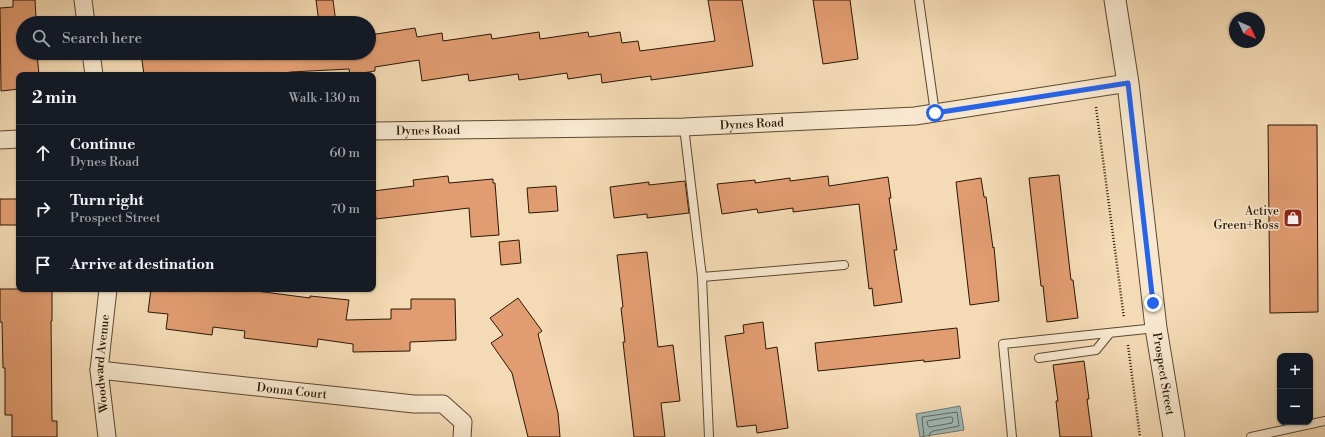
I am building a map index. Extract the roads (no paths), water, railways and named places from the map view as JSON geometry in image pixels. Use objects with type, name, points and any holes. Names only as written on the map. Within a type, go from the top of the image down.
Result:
[{"type":"street","points":[[83,0],[85,16]]},
{"type":"street","name":"Prospect Street","points":[[1115,0],[1128,83],[1156,328],[1174,437]]},
{"type":"street","points":[[92,60],[94,72]]},
{"type":"street","name":"Dynes Road","points":[[376,131],[684,127],[915,116],[1128,83]]},
{"type":"street","points":[[0,140],[16,139]]},
{"type":"street","name":"Woodward Avenue","points":[[108,292],[99,370],[108,437]]},
{"type":"street","name":"Donna Court","points":[[99,370],[414,404],[443,404],[463,422],[462,437]]},
{"type":"lane","points":[[919,0],[935,113]]},
{"type":"lane","points":[[684,127],[702,277],[709,437]]},
{"type":"lane","points":[[702,277],[844,264]]},
{"type":"lane","points":[[1012,437],[1003,344],[1156,328]]},
{"type":"lane","points":[[1039,358],[1096,350],[1110,333]]},
{"type":"lane","points":[[1250,437],[1325,421]]},
{"type":"water","points":[[960,406],[964,430],[920,437],[916,414]]},
{"type":"place","name":"Active Green+Ross","points":[[1293,218]]}]
